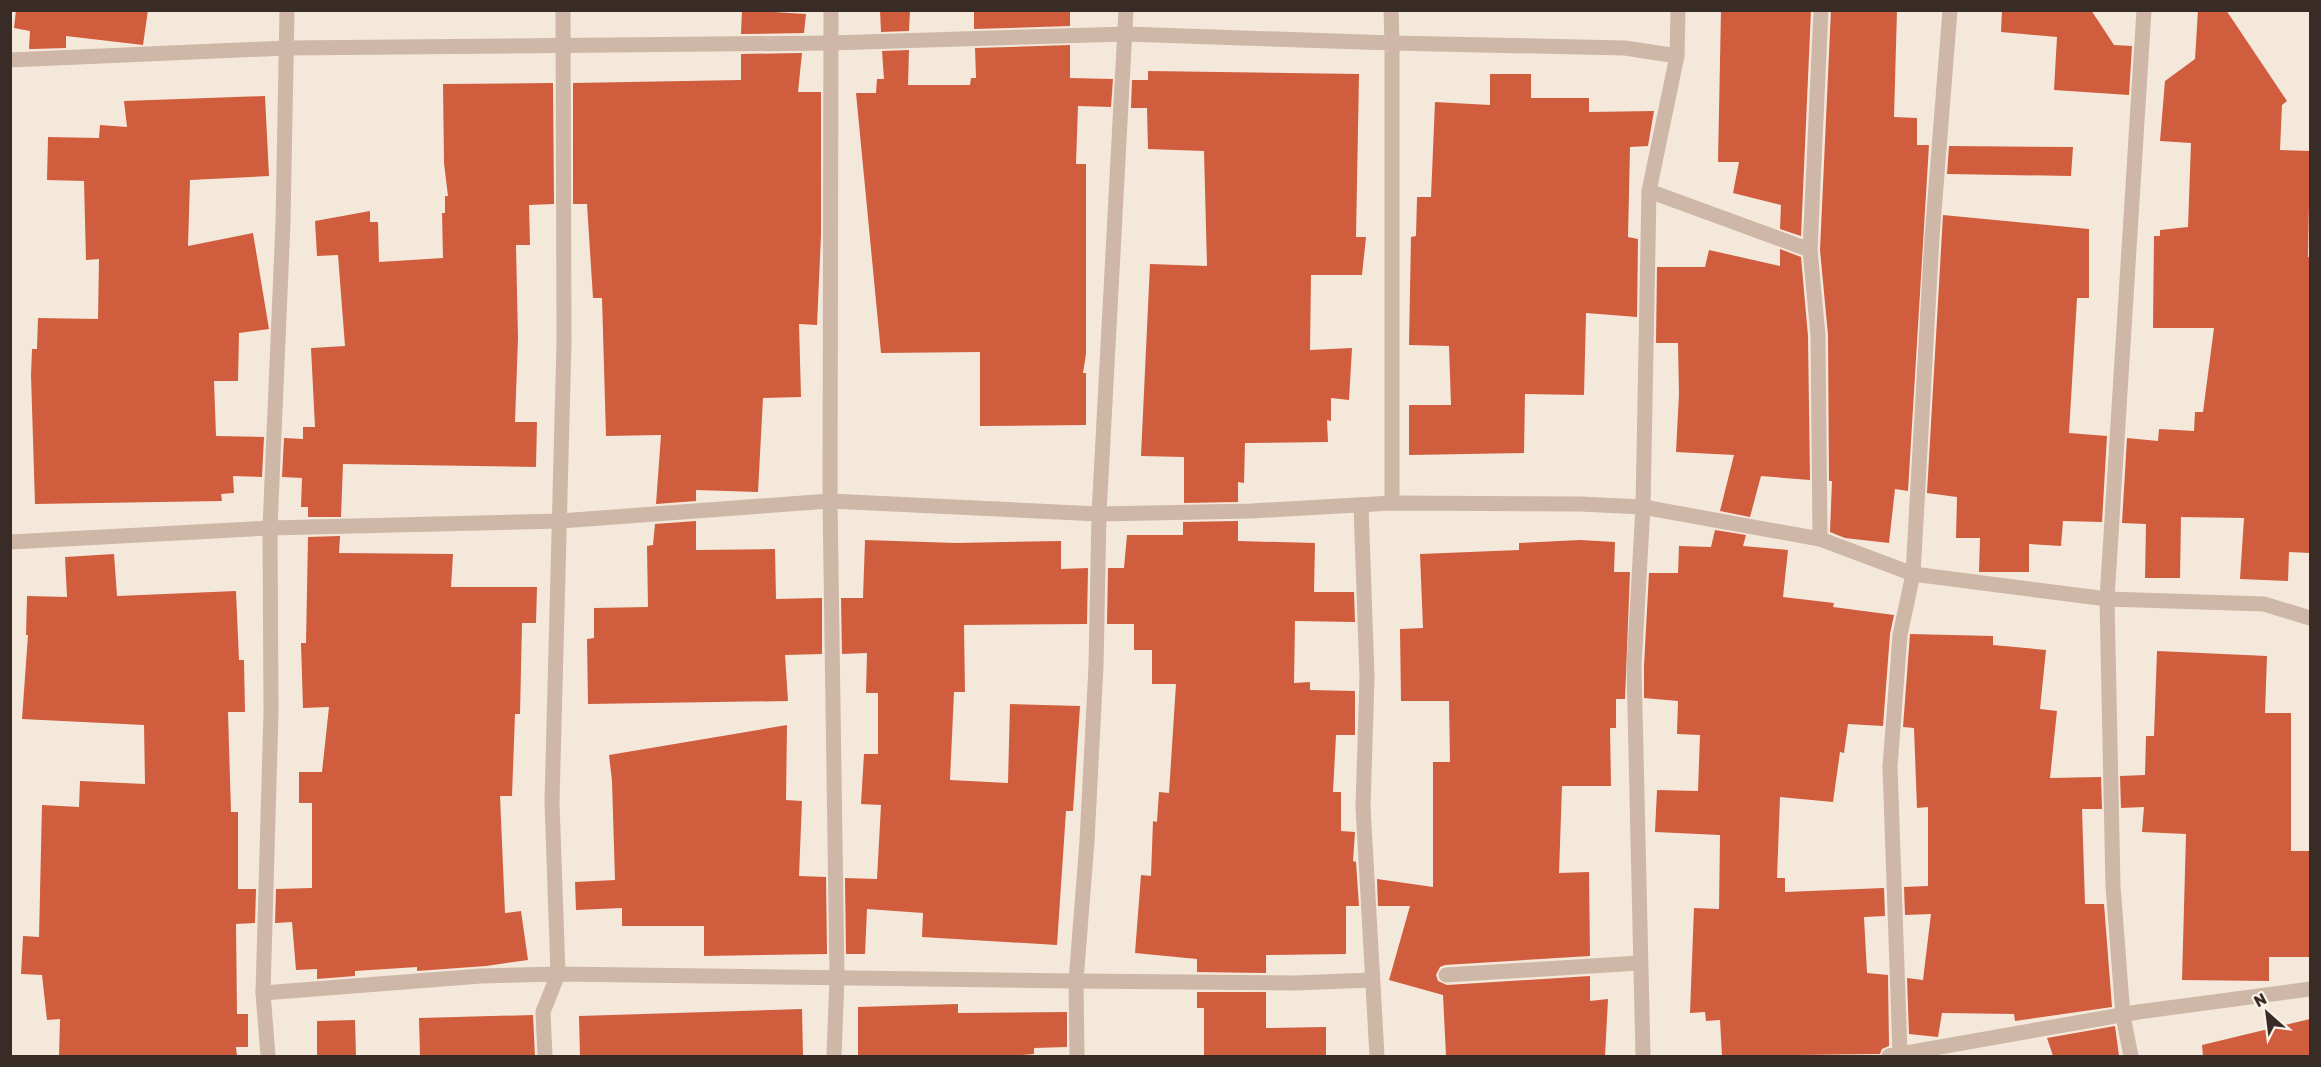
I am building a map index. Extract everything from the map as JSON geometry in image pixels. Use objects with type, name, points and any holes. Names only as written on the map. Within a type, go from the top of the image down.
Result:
[{"type":"street","points":[[268,1056],[263,993],[271,712],[270,528],[283,223],[287,10]]},
{"type":"street","points":[[545,1056],[543,1012],[558,974],[552,802],[564,344],[563,10]]},
{"type":"street","points":[[831,10],[830,501],[837,977],[834,1056]]},
{"type":"street","points":[[1077,1056],[1076,981],[1087,841],[1096,666],[1099,514],[1126,34],[1125,10]]},
{"type":"street","points":[[1391,10],[1392,503]]},
{"type":"street","points":[[1643,1056],[1634,666],[1643,507],[1649,191],[1677,56],[1678,10]]},
{"type":"street","points":[[1820,539],[1818,335],[1810,250],[1821,10]]},
{"type":"street","points":[[1950,10],[1932,237],[1913,574],[1900,635],[1890,767],[1895,1055],[2138,1012],[2310,989]]},
{"type":"street","points":[[2131,1056],[2123,1016],[2113,886],[2107,600],[2144,10]]},
{"type":"street","points":[[10,60],[287,48],[830,43],[1126,34],[1625,48],[1677,56]]},
{"type":"street","points":[[1649,191],[1810,250]]},
{"type":"street","points":[[10,542],[270,528],[560,521],[830,501],[1099,514],[1251,511],[1392,503],[1643,507],[1820,539],[1913,574],[2107,600],[2264,604],[2310,618]]},
{"type":"street","points":[[1361,505],[1367,677],[1363,807],[1377,1056]]},
{"type":"street","points":[[1446,975],[1640,963]]},
{"type":"street","points":[[263,993],[481,976],[558,974],[1076,981],[1371,980]]},
{"type":"building","points":[[16,10],[148,10],[143,45],[66,36],[66,48],[29,49],[30,31],[14,28]]},
{"type":"building","points":[[742,10],[806,14],[804,33],[741,34]]},
{"type":"building","points":[[880,10],[910,10],[909,31],[881,32]]},
{"type":"building","points":[[974,10],[1070,10],[1070,26],[974,29]]},
{"type":"building","points":[[1721,10],[1811,10],[1801,236],[1780,229],[1781,205],[1733,193],[1739,162],[1718,162]]},
{"type":"building","points":[[1831,10],[1897,10],[1894,117],[1917,118],[1917,145],[1929,145],[1908,491],[1895,489],[1889,543],[1845,538],[1830,532],[1832,481],[1829,481],[1828,335],[1820,250]]},
{"type":"building","points":[[2002,10],[2091,10],[2114,45],[2132,46],[2129,95],[2054,90],[2057,37],[2001,32]]},
{"type":"building","points":[[2198,10],[2226,10],[2287,101],[2282,105],[2280,150],[2310,151],[2308,257],[2310,257],[2310,553],[2289,552],[2288,581],[2240,579],[2244,518],[2181,517],[2180,578],[2145,578],[2146,524],[2122,523],[2127,438],[2158,441],[2159,429],[2194,431],[2195,412],[2203,412],[2214,328],[2153,328],[2154,236],[2160,236],[2160,230],[2188,227],[2191,143],[2160,141],[2165,81],[2195,59]]},
{"type":"building","points":[[1070,45],[1070,78],[1113,79],[1111,107],[1078,106],[1076,164],[1086,164],[1086,354],[1083,373],[1086,373],[1086,425],[980,426],[980,352],[881,353],[856,93],[876,93],[877,79],[884,79],[882,51],[909,50],[908,85],[970,85],[971,78],[976,78],[975,48]]},
{"type":"building","points":[[802,53],[798,92],[821,92],[821,235],[817,325],[799,324],[801,397],[763,398],[758,492],[696,490],[696,501],[656,504],[661,435],[606,436],[602,298],[593,298],[587,204],[573,204],[573,83],[741,80],[741,54]]},
{"type":"building","points":[[1148,71],[1359,74],[1356,237],[1366,237],[1362,275],[1311,275],[1310,350],[1352,348],[1349,400],[1331,398],[1331,421],[1327,420],[1328,442],[1245,443],[1244,483],[1238,482],[1238,502],[1184,503],[1184,457],[1141,456],[1150,264],[1207,266],[1204,151],[1148,149],[1147,108],[1131,108],[1132,80],[1148,80]]},
{"type":"building","points":[[1490,74],[1531,74],[1531,98],[1589,98],[1589,112],[1654,111],[1648,146],[1630,147],[1628,237],[1638,239],[1637,317],[1586,313],[1584,395],[1525,394],[1524,453],[1409,455],[1409,405],[1451,405],[1449,346],[1409,345],[1411,237],[1416,236],[1417,197],[1431,197],[1435,102],[1490,105]]},
{"type":"building","points":[[553,83],[554,204],[529,205],[530,245],[516,245],[518,338],[515,422],[537,422],[536,467],[343,464],[341,517],[308,517],[308,507],[301,507],[302,478],[282,477],[284,438],[303,439],[303,427],[315,427],[311,348],[345,346],[338,255],[317,256],[315,221],[370,211],[370,222],[378,222],[379,262],[443,258],[442,213],[445,213],[445,196],[448,196],[444,163],[443,84]]},
{"type":"building","points":[[265,96],[269,176],[190,180],[188,246],[253,233],[269,329],[239,333],[238,381],[214,381],[216,436],[264,437],[262,477],[233,476],[234,493],[221,494],[222,501],[35,504],[31,375],[32,349],[37,349],[38,318],[98,319],[99,259],[86,260],[84,181],[47,180],[48,137],[99,138],[100,125],[127,127],[124,101]]},
{"type":"building","points":[[1949,146],[2073,147],[2071,176],[1947,174]]},
{"type":"building","points":[[1943,215],[2089,229],[2089,298],[2077,298],[2069,433],[2107,436],[2102,522],[2063,521],[2061,546],[2029,544],[2029,572],[1979,572],[1980,538],[1956,538],[1957,497],[1927,493]]},
{"type":"building","points":[[1780,249],[1801,257],[1808,336],[1810,480],[1761,476],[1750,517],[1720,511],[1734,455],[1676,452],[1679,394],[1678,343],[1656,343],[1657,267],[1705,267],[1709,250],[1780,266]]},
{"type":"building","points":[[696,521],[696,550],[775,549],[776,599],[822,598],[822,654],[785,655],[788,701],[588,704],[587,639],[594,638],[594,608],[648,607],[647,546],[653,545],[655,524]]},
{"type":"building","points":[[1238,521],[1238,541],[1315,543],[1314,592],[1354,592],[1355,622],[1295,621],[1294,683],[1310,682],[1310,690],[1355,691],[1355,735],[1336,735],[1333,792],[1341,792],[1341,831],[1355,832],[1353,861],[1356,862],[1359,906],[1346,906],[1346,954],[1266,955],[1266,973],[1197,972],[1197,959],[1135,953],[1141,875],[1151,876],[1153,821],[1157,822],[1159,792],[1169,793],[1176,684],[1152,684],[1152,650],[1134,650],[1134,624],[1107,624],[1108,568],[1124,568],[1127,535],[1183,535],[1183,522]]},
{"type":"building","points":[[1715,530],[1746,535],[1743,546],[1788,550],[1783,597],[1834,603],[1833,607],[1894,615],[1890,634],[1883,726],[1848,724],[1844,753],[1840,752],[1833,802],[1780,797],[1777,878],[1785,878],[1785,892],[1884,888],[1885,916],[1864,917],[1867,973],[1888,975],[1889,1046],[1882,1049],[1880,1054],[1722,1056],[1720,1020],[1706,1021],[1705,1012],[1690,1013],[1694,908],[1719,909],[1720,835],[1655,832],[1657,790],[1698,791],[1700,735],[1677,734],[1678,701],[1644,698],[1644,666],[1649,573],[1678,573],[1679,546],[1711,547]]},
{"type":"building","points":[[340,536],[339,553],[453,554],[451,587],[537,587],[536,623],[522,623],[520,714],[515,714],[512,796],[500,796],[505,913],[521,911],[528,960],[486,966],[417,971],[417,967],[355,971],[355,976],[317,979],[317,969],[296,970],[292,922],[275,923],[276,889],[312,888],[312,803],[299,803],[299,772],[322,772],[329,707],[303,708],[301,643],[306,643],[308,537]]},
{"type":"building","points":[[865,540],[956,543],[1061,541],[1061,569],[1088,568],[1087,624],[964,625],[965,692],[954,692],[950,780],[1008,783],[1010,704],[1080,706],[1073,811],[1066,811],[1057,945],[922,937],[923,913],[867,909],[865,954],[846,954],[845,878],[877,879],[881,805],[861,804],[864,754],[878,754],[878,693],[866,693],[867,653],[842,654],[841,598],[863,598]]},
{"type":"building","points":[[1580,540],[1615,542],[1614,572],[1630,572],[1625,699],[1616,699],[1616,728],[1610,728],[1611,786],[1562,786],[1559,873],[1589,872],[1590,956],[1445,965],[1440,967],[1436,975],[1438,981],[1447,985],[1590,976],[1590,1001],[1608,999],[1605,1056],[1446,1056],[1443,995],[1389,980],[1410,906],[1378,906],[1377,879],[1433,887],[1433,762],[1450,762],[1449,701],[1401,701],[1400,629],[1423,628],[1420,554],[1519,550],[1519,543]]},
{"type":"building","points":[[114,554],[117,596],[236,591],[239,660],[244,660],[245,712],[228,712],[231,812],[238,812],[238,889],[256,889],[255,923],[236,924],[237,1014],[248,1014],[248,1047],[236,1047],[237,1056],[59,1056],[60,1019],[47,1020],[42,975],[21,974],[23,936],[39,937],[42,805],[79,807],[80,781],[145,784],[144,725],[22,719],[28,635],[26,635],[27,596],[67,597],[65,557]]},
{"type":"building","points":[[1910,634],[1993,636],[1993,645],[2046,650],[2040,709],[2057,711],[2050,778],[2101,777],[2102,809],[2082,809],[2085,904],[2104,904],[2112,1007],[2015,1021],[2014,1014],[1942,1013],[1938,1037],[1909,1034],[1907,978],[1923,980],[1931,914],[1905,915],[1904,887],[1928,886],[1928,807],[1917,808],[1914,728],[1903,727]]},
{"type":"building","points":[[2157,651],[2267,656],[2265,713],[2291,713],[2291,851],[2310,851],[2310,957],[2269,957],[2269,981],[2182,980],[2186,834],[2142,832],[2144,807],[2121,808],[2120,776],[2145,775],[2146,736],[2154,736]]},
{"type":"building","points":[[787,725],[786,800],[802,801],[799,876],[826,877],[827,954],[704,956],[704,926],[622,926],[622,908],[576,910],[575,882],[615,880],[609,755]]},
{"type":"building","points":[[1197,992],[1266,992],[1266,1028],[1326,1027],[1326,1056],[1204,1056],[1204,1008],[1197,1008]]},
{"type":"building","points":[[958,1004],[958,1013],[1067,1012],[1067,1047],[1034,1048],[1034,1054],[1008,1056],[858,1056],[858,1007]]},
{"type":"building","points":[[802,1009],[803,1056],[580,1056],[579,1016]]},
{"type":"building","points":[[533,1015],[535,1056],[420,1056],[419,1018]]},
{"type":"building","points":[[2310,1019],[2310,1056],[2203,1056],[2202,1045]]},
{"type":"building","points":[[355,1020],[356,1056],[317,1056],[317,1021]]},
{"type":"building","points":[[2115,1026],[2119,1056],[2053,1056],[2047,1038]]}]
